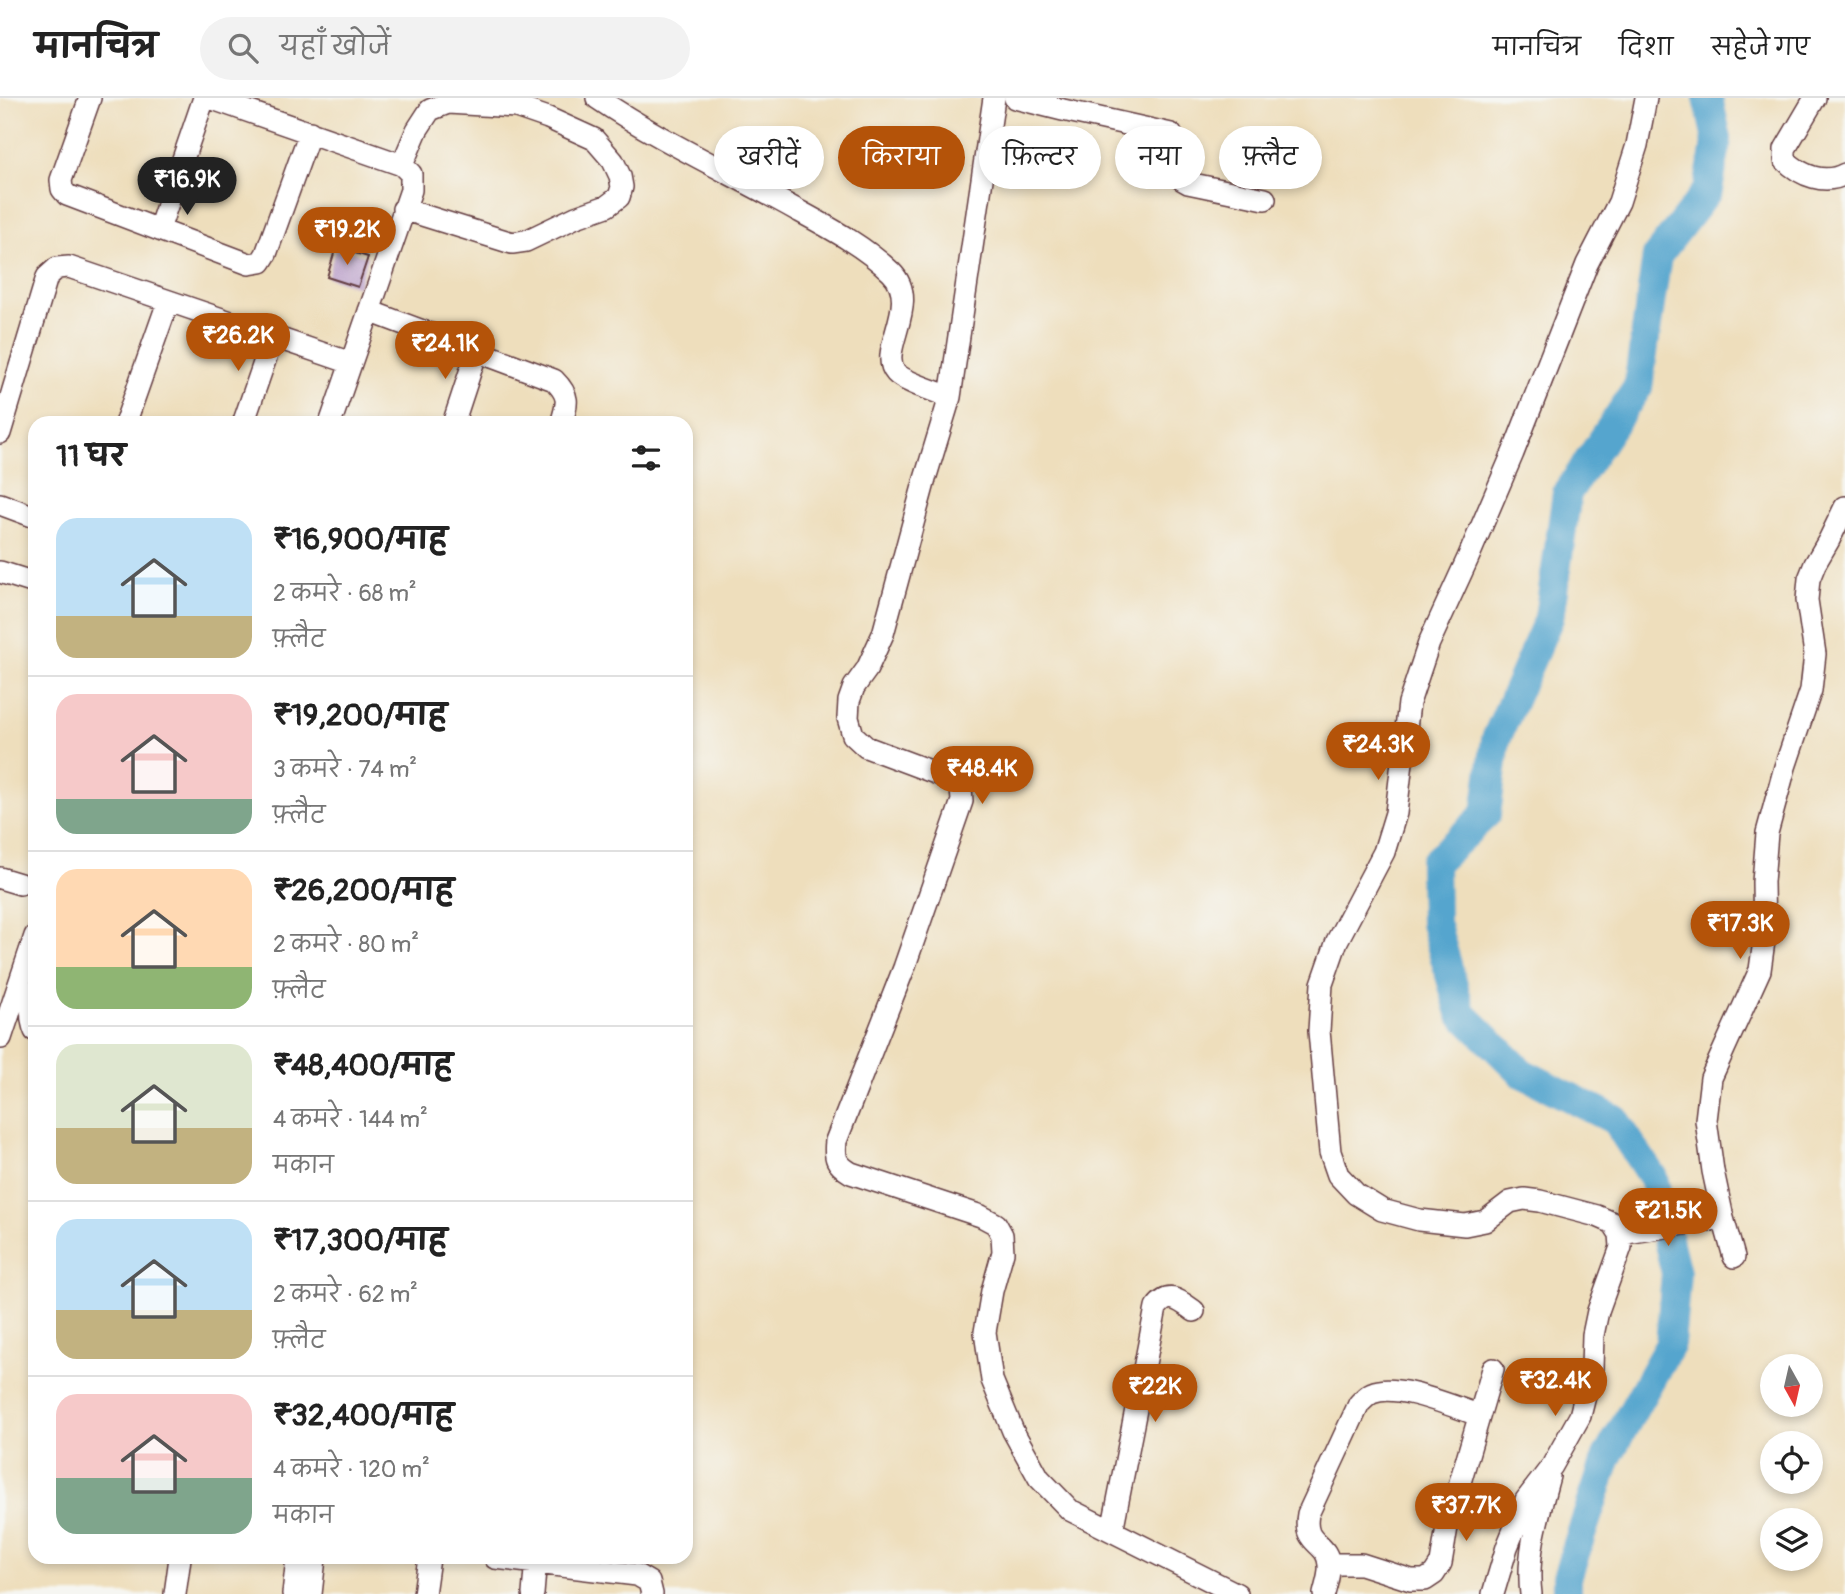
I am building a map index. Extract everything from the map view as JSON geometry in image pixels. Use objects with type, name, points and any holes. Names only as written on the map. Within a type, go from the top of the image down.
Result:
[{"type":"street","points":[[90,98],[61,180],[62,189],[68,195],[249,264],[261,262],[267,254],[310,132]]},
{"type":"street","points":[[159,229],[204,98]]},
{"type":"street","points":[[210,98],[402,164],[411,174],[411,190],[333,416]]},
{"type":"street","points":[[597,98],[698,158],[839,234],[890,271],[903,290],[892,366],[897,375],[950,397]]},
{"type":"street","points":[[994,98],[950,397],[883,634],[867,669],[854,687],[849,701],[848,718],[853,735],[866,747],[954,780],[961,788],[962,801],[904,968],[836,1141],[835,1154],[840,1166],[851,1172],[981,1216],[996,1224],[1003,1235],[1003,1252],[992,1291],[985,1332],[992,1380],[1013,1432],[1039,1478],[1070,1510],[1237,1594]]},
{"type":"street","points":[[1015,98],[1171,134],[1175,140],[1176,174],[1181,180],[1265,199]]},
{"type":"street","points":[[1624,1233],[1613,1223],[1597,1216],[1532,1200],[1510,1202],[1485,1221],[1465,1224],[1419,1220],[1382,1210],[1356,1194],[1338,1175],[1330,1152],[1319,1031],[1322,984],[1336,941],[1384,852],[1396,813],[1409,703],[1429,643],[1513,453],[1587,264],[1619,202],[1637,145],[1646,98]]},
{"type":"street","points":[[1815,98],[1785,149],[1785,160],[1816,178],[1836,179],[1845,174]]},
{"type":"street","points":[[402,164],[417,130],[430,110],[447,103],[516,107],[594,139],[613,161],[622,187],[619,197],[607,206],[576,217],[526,241],[512,243],[403,209]]},
{"type":"street","points":[[0,433],[47,277],[57,268],[69,267],[351,363]]},
{"type":"street","points":[[128,416],[168,302]]},
{"type":"street","points":[[369,311],[554,380],[565,391],[567,405],[564,416]]},
{"type":"street","points":[[246,416],[273,337]]},
{"type":"street","points":[[456,416],[477,351]]},
{"type":"street","points":[[0,504],[28,514]]},
{"type":"street","points":[[1734,1257],[1712,1220],[1713,1171],[1706,1120],[1711,1078],[1760,970],[1764,941],[1763,881],[1767,833],[1785,767],[1811,690],[1815,654],[1807,600],[1809,579],[1845,507]]},
{"type":"street","points":[[0,572],[28,581]]},
{"type":"street","points":[[28,957],[1,1038],[28,1040]]},
{"type":"street","points":[[1624,1233],[1712,1220]]},
{"type":"street","points":[[1493,1594],[1507,1547],[1526,1500],[1552,1466],[1580,1416],[1592,1368],[1592,1335],[1624,1233]]},
{"type":"street","points":[[1112,1531],[1156,1308],[1161,1300],[1170,1297],[1194,1311]]},
{"type":"street","points":[[1329,1564],[1361,1564],[1411,1580],[1425,1580],[1434,1574],[1441,1563],[1447,1527],[1493,1369]]},
{"type":"street","points":[[1324,1594],[1329,1564],[1327,1555],[1308,1534],[1308,1514],[1359,1404],[1370,1393],[1388,1389],[1409,1392],[1479,1415]]},
{"type":"street","points":[[1531,1594],[1533,1539],[1552,1466]]},
{"type":"street","points":[[176,1594],[179,1564]]},
{"type":"street","points":[[292,1594],[296,1564]]},
{"type":"street","points":[[311,1594],[314,1564]]},
{"type":"street","points":[[424,1594],[428,1564]]},
{"type":"street","points":[[533,1594],[536,1564]]},
{"type":"street","points":[[563,1564],[637,1575],[649,1582],[653,1594]]},
{"type":"building","points":[[336,247],[368,257],[358,287],[327,277]]},
{"type":"waterway","points":[[1567,1594],[1567,1577],[1607,1457],[1670,1344],[1676,1273],[1653,1178],[1615,1120],[1522,1073],[1461,1013],[1435,923],[1434,863],[1486,814],[1496,739],[1549,618],[1567,493],[1638,387],[1657,256],[1708,190],[1717,139],[1708,98]]}]
